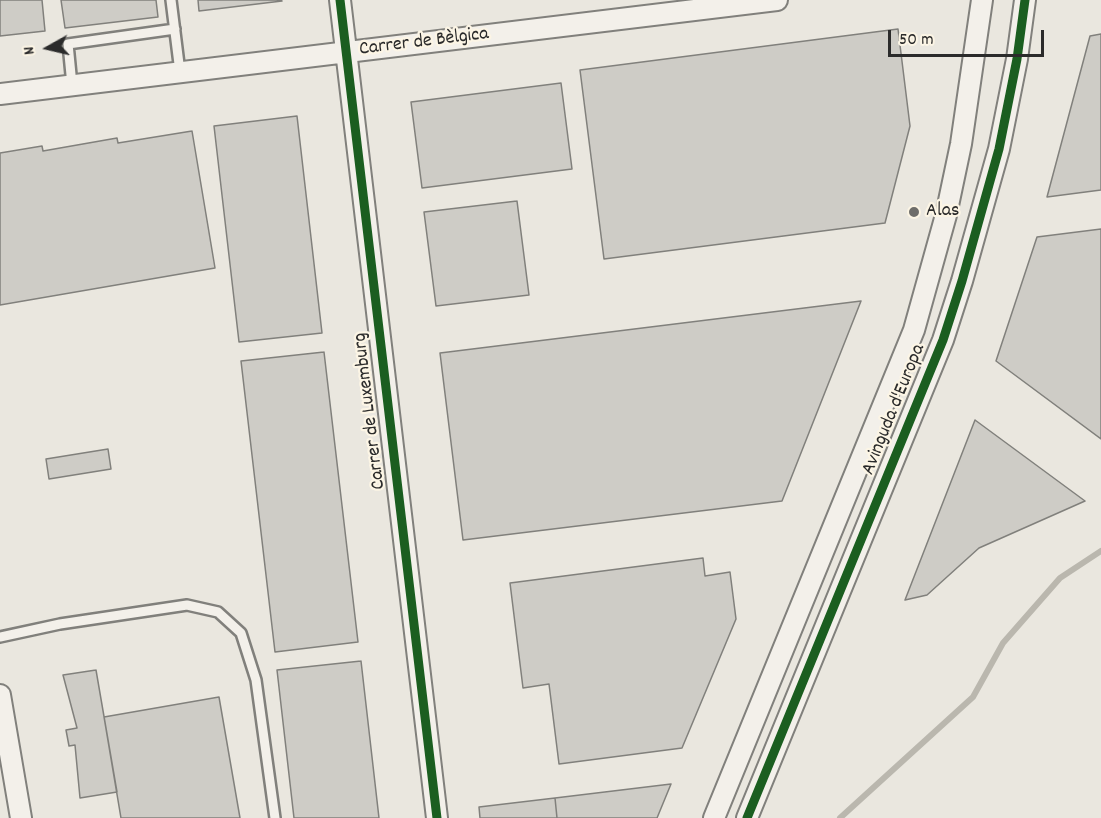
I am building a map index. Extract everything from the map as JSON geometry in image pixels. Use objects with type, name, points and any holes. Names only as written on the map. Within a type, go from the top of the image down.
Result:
[{"type":"street","name":"Carrer de Luxemburg","points":[[340,0],[437,818]]},
{"type":"street","name":"Carrer de Bèlgica","points":[[0,94],[777,0]]},
{"type":"street","name":"Avinguda d'Europa","points":[[714,818],[914,330],[946,215],[961,144],[982,0]]},
{"type":"street","name":"Avinguda d'Europa","points":[[747,818],[943,340],[968,262],[999,149],[1025,0]]},
{"type":"street","points":[[0,695],[21,818]]},
{"type":"lane","points":[[171,0],[180,72]]},
{"type":"lane","points":[[72,85],[68,44],[175,29]]},
{"type":"lane","points":[[0,637],[60,624],[187,605],[218,612],[241,633],[256,680],[275,818]]},
{"type":"building","points":[[0,0],[42,0],[45,31],[0,36]]},
{"type":"building","points":[[61,0],[156,0],[158,17],[65,28]]},
{"type":"building","points":[[198,0],[281,0],[282,1],[199,11]]},
{"type":"building","points":[[898,29],[910,126],[885,223],[604,259],[580,70]]},
{"type":"building","points":[[1101,34],[1101,190],[1047,197],[1090,36]]},
{"type":"building","points":[[561,83],[572,169],[422,188],[411,102]]},
{"type":"building","points":[[297,116],[322,333],[239,342],[214,126]]},
{"type":"building","points":[[192,131],[215,268],[0,305],[0,153],[42,146],[43,151],[117,138],[118,143]]},
{"type":"building","points":[[517,201],[529,295],[436,306],[424,212]]},
{"type":"building","points":[[1101,229],[1101,439],[996,361],[1037,237]]},
{"type":"building","points":[[861,301],[782,501],[463,540],[440,353]]},
{"type":"building","points":[[324,352],[358,642],[275,652],[241,361]]},
{"type":"building","points":[[975,420],[1085,501],[979,548],[927,595],[905,600]]},
{"type":"building","points":[[108,449],[111,469],[49,479],[46,459]]},
{"type":"building","points":[[703,558],[705,576],[730,572],[736,619],[682,748],[559,764],[549,684],[523,688],[510,583]]},
{"type":"building","points":[[361,661],[379,818],[294,818],[277,670]]},
{"type":"building","points":[[96,670],[117,792],[80,798],[75,745],[69,746],[66,730],[77,728],[63,675]]},
{"type":"building","points":[[219,697],[240,818],[121,818],[104,717]]},
{"type":"building","points":[[671,784],[657,818],[557,818],[555,798]]},
{"type":"building","points":[[555,798],[557,818],[480,818],[479,807]]},
{"type":"waterway","points":[[840,818],[973,697],[1003,643],[1060,578],[1101,551]]},
{"type":"cycle path","points":[[340,0],[437,818]]},
{"type":"cycle path","points":[[747,818],[943,340],[999,149],[1017,59],[1025,0]]},
{"type":"place","name":"Alas","points":[[914,212]]}]
